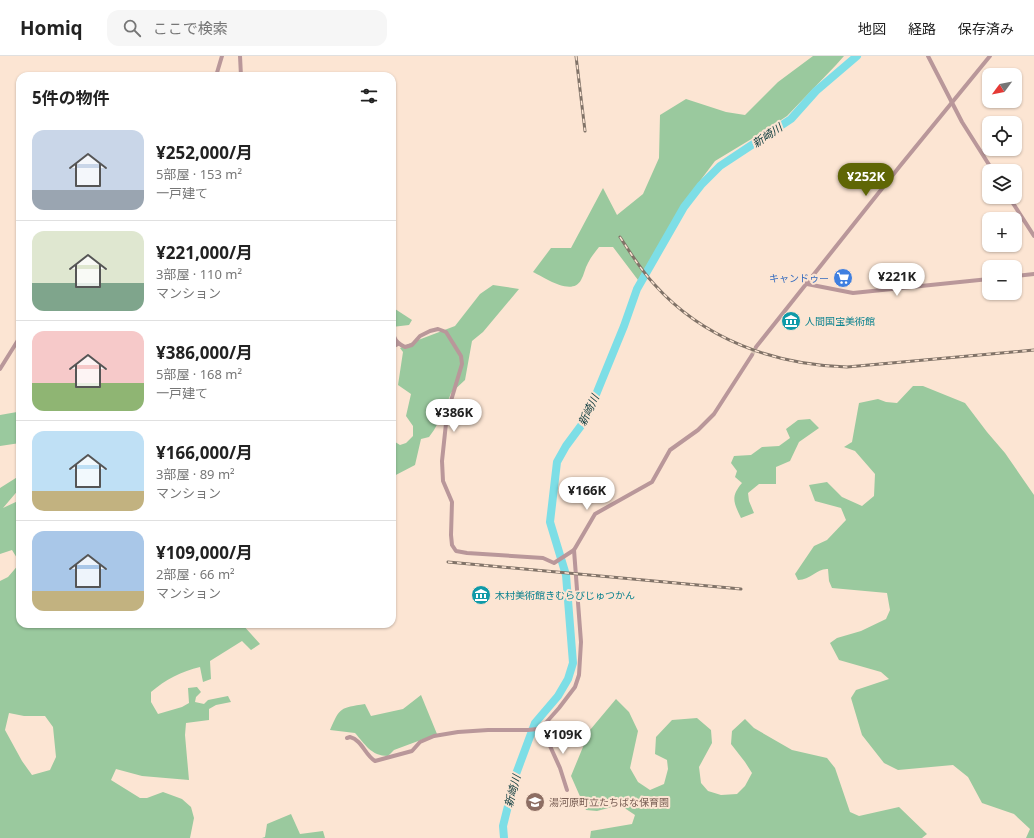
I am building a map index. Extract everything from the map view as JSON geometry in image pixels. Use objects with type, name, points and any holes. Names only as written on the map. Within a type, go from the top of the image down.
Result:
[{"type":"street","points":[[217,72],[222,56]]},
{"type":"street","points":[[240,56],[241,72]]},
{"type":"street","points":[[928,56],[952,104],[989,164]]},
{"type":"street","points":[[756,347],[900,166],[990,56]]},
{"type":"street","points":[[1013,204],[1034,236]]},
{"type":"street","points":[[1022,275],[1034,274]]},
{"type":"street","points":[[807,284],[853,293],[982,280]]},
{"type":"street","points":[[396,342],[405,347],[412,345],[420,336],[438,329],[446,332],[461,356],[462,364],[447,414],[442,461],[443,481],[452,502],[451,536],[452,545],[456,551],[543,558],[554,562],[574,550],[595,514],[652,482],[670,450],[698,430],[714,414],[752,355]]},
{"type":"street","points":[[0,369],[16,343]]},
{"type":"street","points":[[346,738],[350,737],[357,740],[375,761],[412,751],[420,742],[434,736],[458,732],[488,730],[528,730],[537,729],[543,726],[575,687],[579,675],[581,642],[574,550]]},
{"type":"street","points":[[543,726],[545,735],[568,790]]},
{"type":"green space","points":[[813,56],[844,56],[787,116],[715,161],[684,202],[638,280],[613,247],[599,247],[589,261],[581,280],[577,285],[571,287],[558,284],[533,272],[551,248],[571,248],[603,188],[617,215],[643,194],[659,158],[660,115],[686,99],[726,112],[745,115],[778,82]]},
{"type":"green space","points":[[493,285],[519,289],[483,332],[472,341],[465,380],[451,393],[443,414],[429,437],[421,439],[415,465],[396,475],[396,442],[400,445],[406,443],[413,436],[413,426],[406,416],[411,394],[398,385],[403,352],[400,348],[455,326],[480,294]]},
{"type":"green space","points":[[396,310],[412,320],[409,325],[396,327]]},
{"type":"green space","points":[[913,386],[923,386],[965,403],[1005,453],[1034,495],[1034,838],[1026,838],[1030,829],[1014,814],[982,803],[968,777],[953,765],[898,770],[884,763],[862,735],[851,698],[856,690],[889,679],[881,672],[839,660],[830,643],[837,638],[861,631],[886,619],[890,610],[887,593],[832,588],[829,581],[828,569],[820,570],[807,578],[798,580],[795,574],[814,546],[827,540],[846,520],[841,508],[815,501],[809,485],[827,482],[842,497],[862,506],[874,496],[875,474],[855,451],[844,447],[852,442],[859,403],[878,399],[886,402],[897,403]]},
{"type":"green space","points":[[16,412],[16,444],[0,446],[0,415]]},
{"type":"green space","points":[[810,419],[819,428],[799,442],[790,461],[776,467],[776,484],[759,484],[748,493],[749,501],[754,513],[741,518],[734,500],[736,492],[742,483],[735,477],[737,471],[731,463],[734,456],[751,455],[762,447],[779,446],[790,438],[786,429],[798,420]]},
{"type":"green space","points":[[16,478],[16,493],[3,508],[16,502],[16,556],[12,550],[0,554],[0,488]]},
{"type":"green space","points":[[16,568],[16,628],[246,628],[260,644],[251,650],[242,641],[210,661],[211,679],[203,682],[200,667],[174,676],[151,692],[151,702],[158,714],[182,707],[189,703],[188,688],[197,687],[201,692],[196,697],[195,702],[204,704],[208,700],[228,696],[231,702],[216,705],[209,709],[209,720],[186,723],[185,735],[189,780],[142,776],[116,769],[111,780],[140,798],[147,798],[163,792],[182,799],[191,807],[194,818],[190,838],[0,838],[0,581],[8,577]],"holes":[[[9,713],[24,716],[45,716],[53,727],[56,757],[50,770],[32,775],[22,761],[5,730]]]},
{"type":"green space","points":[[421,695],[437,734],[394,750],[388,756],[373,752],[355,733],[330,730],[336,717],[346,708],[365,704],[371,716],[403,709]]},
{"type":"green space","points":[[616,699],[629,712],[638,731],[630,768],[638,782],[650,790],[664,784],[668,769],[667,760],[655,754],[656,737],[672,720],[697,718],[711,730],[712,743],[699,767],[701,783],[708,791],[721,795],[737,794],[745,786],[752,773],[731,744],[732,731],[745,719],[754,728],[792,750],[827,758],[835,768],[850,812],[859,816],[899,807],[927,834],[922,838],[590,838],[591,831],[632,824],[635,815],[620,805],[597,811],[586,810],[571,776],[590,730]]},
{"type":"green space","points":[[291,814],[300,834],[323,831],[325,838],[262,838],[265,837],[267,824]]},
{"type":"waterway","name":"新崎川","points":[[504,838],[503,826],[516,774],[535,723],[558,696],[568,679],[573,663],[566,575],[550,522],[557,462],[566,446],[586,419],[624,326],[637,289],[684,207],[701,185],[720,166],[791,119],[816,91],[857,56]]},
{"type":"tunnel","points":[[752,355],[756,347]]},
{"type":"railway","points":[[576,56],[585,131]]},
{"type":"railway","points":[[620,237],[636,262],[654,284],[673,303],[695,320],[717,334],[767,354],[793,361],[847,367],[1034,350]]},
{"type":"railway","points":[[448,562],[741,589]]},
{"type":"place","name":"キャンドゥー","points":[[843,278]]},
{"type":"place","name":"人間国宝美術館","points":[[791,321]]},
{"type":"place","name":"木村美術館きむらびじゅつかん","points":[[481,595]]},
{"type":"place","name":"湯河原町立たちばな保育園","points":[[535,802]]}]
